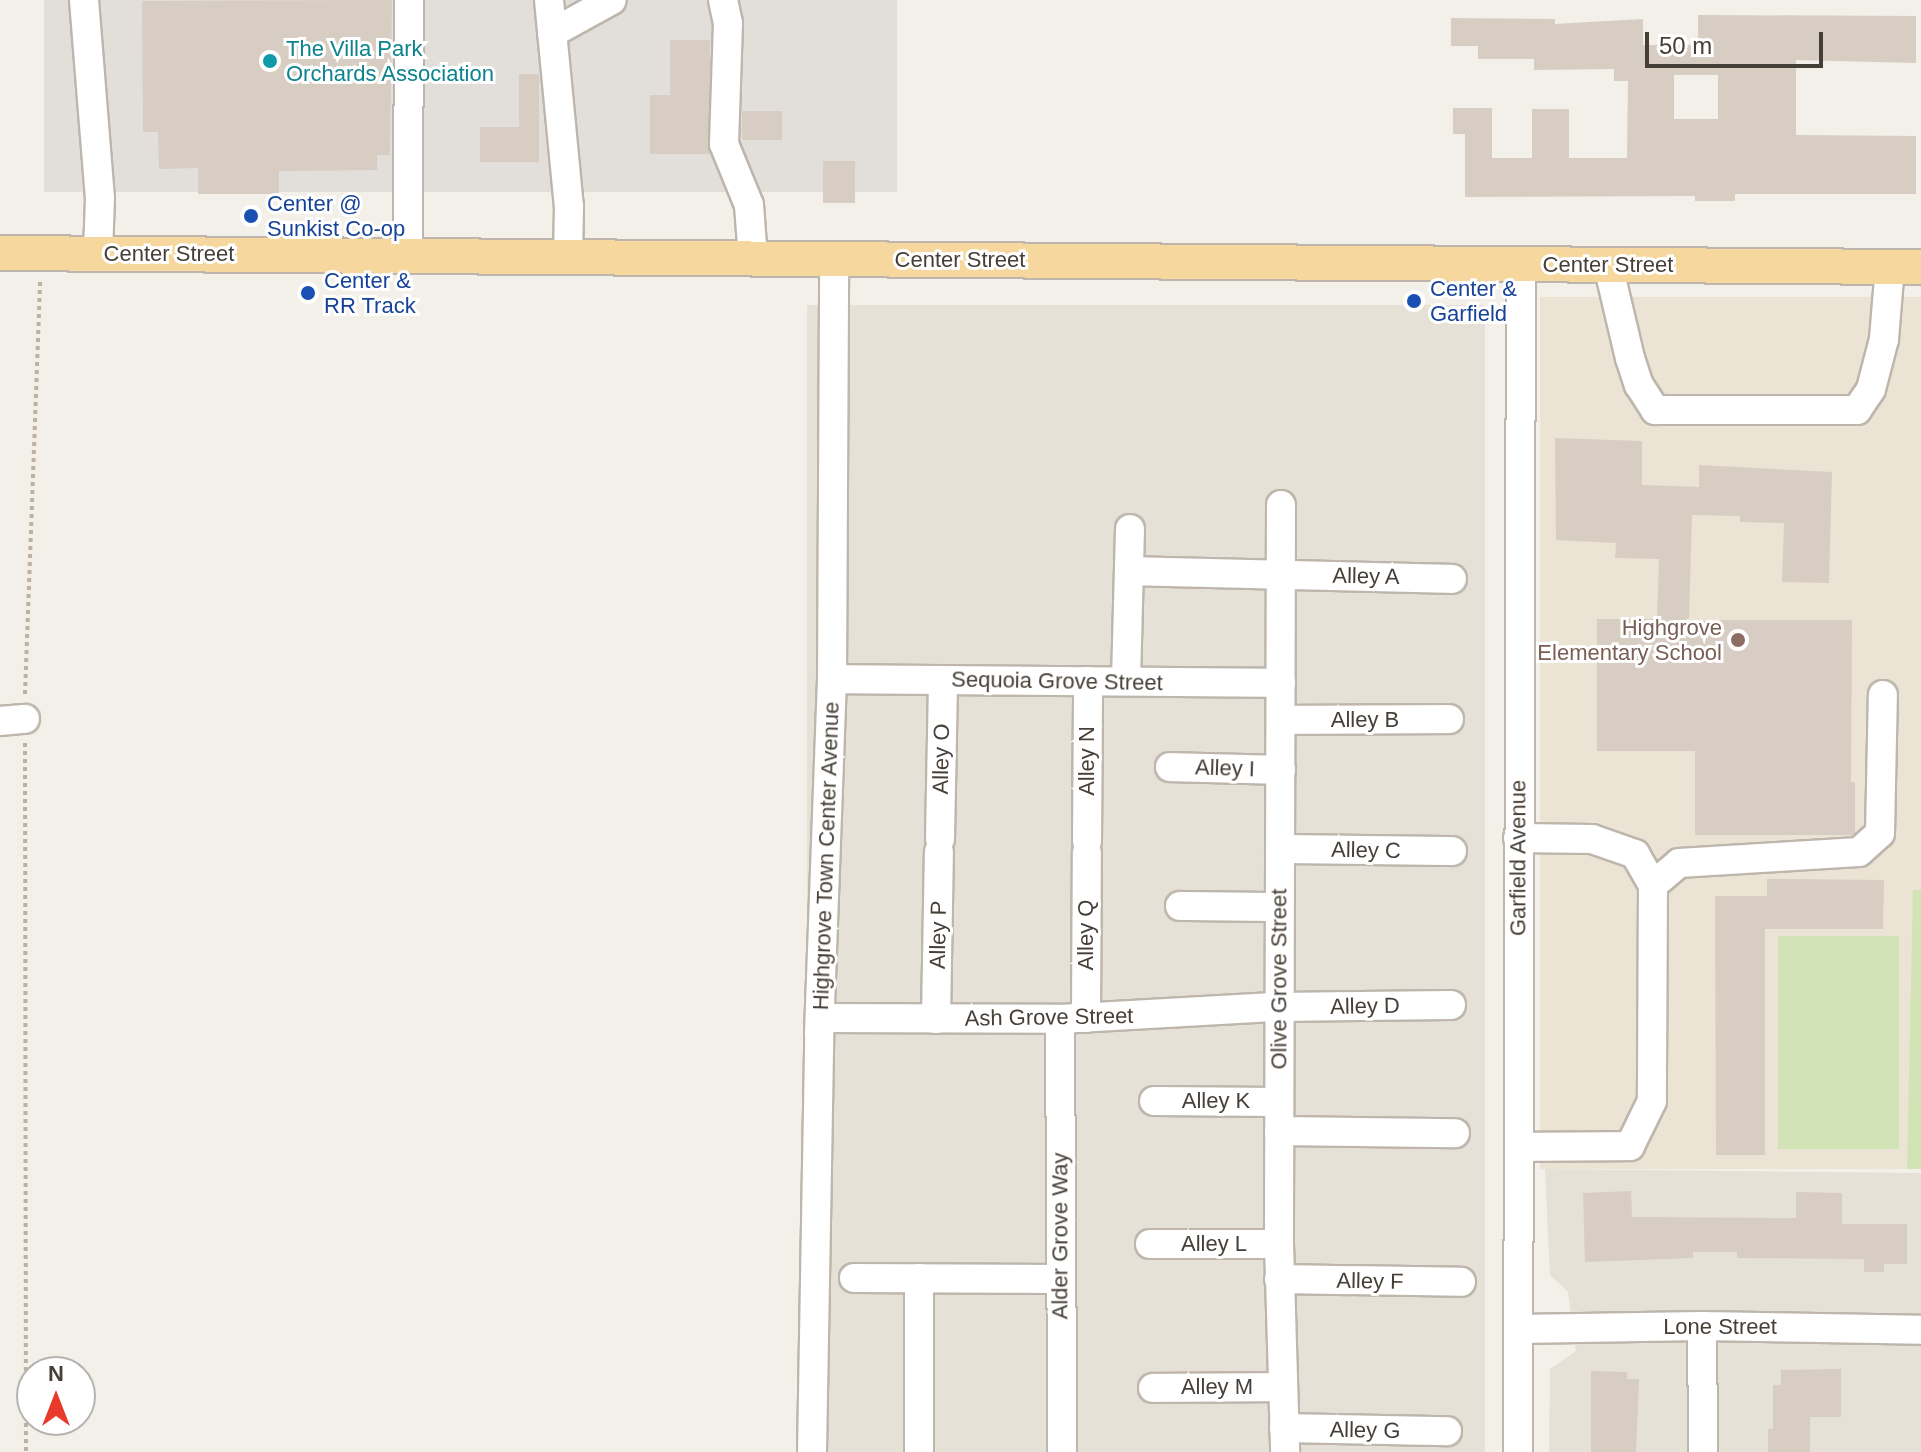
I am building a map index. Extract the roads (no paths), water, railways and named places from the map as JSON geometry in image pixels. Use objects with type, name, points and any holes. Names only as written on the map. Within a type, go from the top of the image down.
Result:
[{"type":"main road","name":"Center Street","points":[[0,253],[1906,266]]},
{"type":"street","points":[[84,0],[100,198],[98,253]]},
{"type":"street","points":[[408,256],[409,0]]},
{"type":"street","points":[[549,0],[567,189],[568,257]]},
{"type":"street","points":[[552,33],[612,0]]},
{"type":"street","points":[[723,0],[728,23],[724,144],[749,205],[753,259]]},
{"type":"street","name":"Highgrove Town Center Avenue","points":[[812,1452],[820,1018],[832,679],[834,259]]},
{"type":"street","name":"Garfield Avenue","points":[[1518,1452],[1521,265]]},
{"type":"street","points":[[1608,265],[1630,358],[1639,385],[1655,410],[1857,410],[1871,389],[1906,266]]},
{"type":"street","name":"Olive Grove Street","points":[[1281,505],[1279,1279],[1285,1440]]},
{"type":"street","points":[[1126,681],[1130,529]]},
{"type":"street","name":"Alley A","points":[[1130,571],[1452,579]]},
{"type":"street","name":"Sequoia Grove Street","points":[[832,679],[1281,683]]},
{"type":"street","name":"Alley O","points":[[940,845],[943,680]]},
{"type":"street","name":"Alley N","points":[[1087,847],[1088,681]]},
{"type":"street","points":[[1653,885],[1679,863],[1859,852],[1880,833],[1883,695]]},
{"type":"street","name":"Alley B","points":[[1281,720],[1449,719]]},
{"type":"street","name":"Alley I","points":[[1170,767],[1281,770]]},
{"type":"street","points":[[1518,838],[1592,839],[1635,854],[1653,885],[1652,1101],[1630,1146],[1519,1147]]},
{"type":"street","name":"Alley P","points":[[936,1019],[940,845]]},
{"type":"street","name":"Alley Q","points":[[1073,1019],[1087,847]]},
{"type":"street","name":"Alley C","points":[[1280,849],[1452,851]]},
{"type":"street","points":[[1180,906],[1279,907]]},
{"type":"street","name":"Alley D","points":[[1278,1007],[1451,1005]]},
{"type":"street","name":"Ash Grove Street","points":[[820,1018],[1073,1019],[1278,1007]]},
{"type":"street","name":"Alder Grove Way","points":[[1062,1452],[1060,1279],[1073,1019]]},
{"type":"street","name":"Alley K","points":[[1154,1101],[1279,1102]]},
{"type":"street","points":[[1279,1131],[1455,1133]]},
{"type":"street","name":"Alley L","points":[[1150,1244],[1279,1244]]},
{"type":"street","points":[[854,1278],[1060,1279]]},
{"type":"street","points":[[919,1278],[919,1452]]},
{"type":"street","name":"Alley F","points":[[1279,1279],[1461,1282]]},
{"type":"street","points":[[1702,1326],[1703,1452]]},
{"type":"street","name":"Lone Street","points":[[1518,1329],[1702,1326],[1921,1330]]},
{"type":"street","name":"Alley M","points":[[1153,1388],[1281,1387]]},
{"type":"street","name":"Alley G","points":[[1285,1440],[1447,1431]]},
{"type":"place","name":"The Villa Park Orchards Association","points":[[270,61]]},
{"type":"place","name":"Center @ Sunkist Co-op","points":[[251,216]]},
{"type":"place","name":"Center & RR Track","points":[[308,293]]},
{"type":"place","name":"Center & Garfield","points":[[1414,301]]},
{"type":"place","name":"Highgrove Elementary School","points":[[1738,640]]}]
